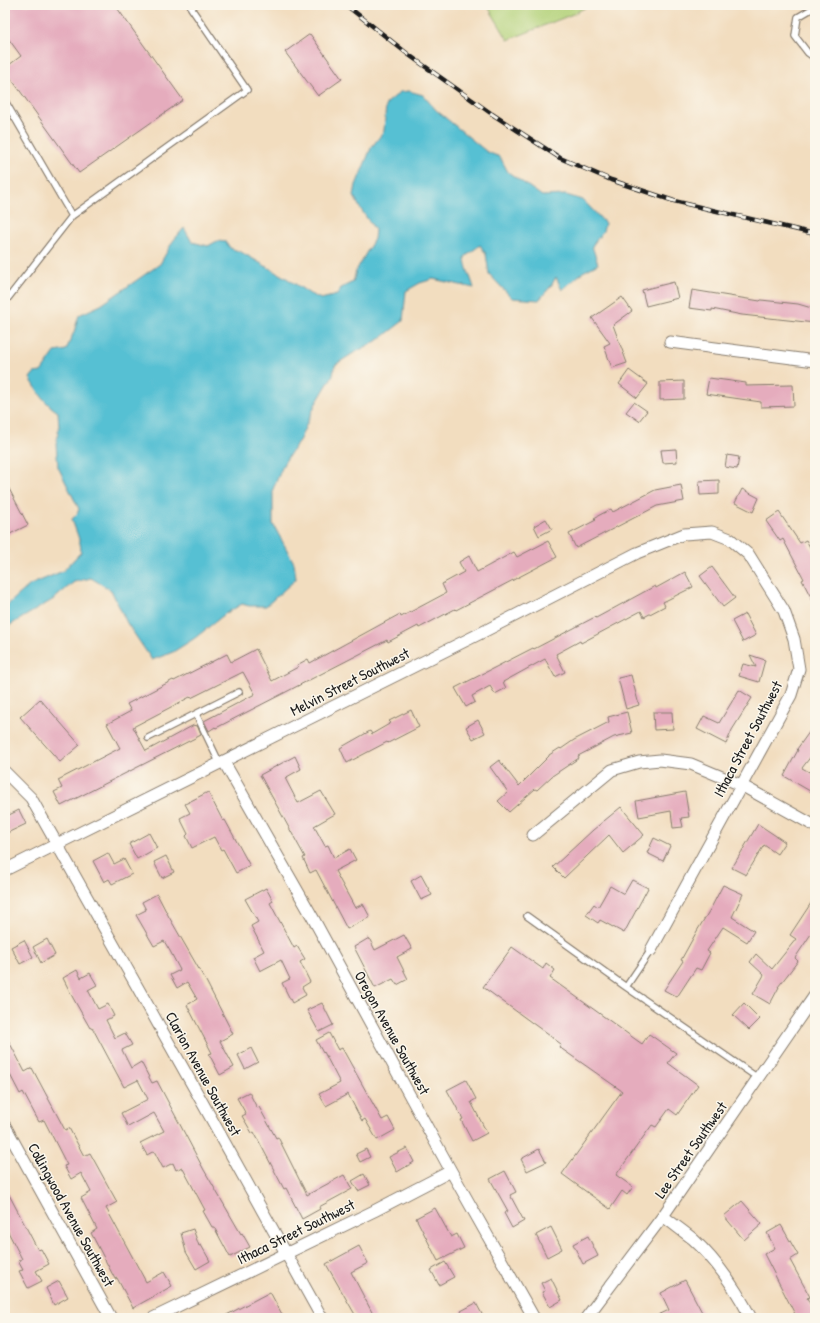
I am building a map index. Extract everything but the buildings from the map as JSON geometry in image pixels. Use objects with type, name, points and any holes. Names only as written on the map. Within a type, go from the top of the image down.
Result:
[{"type":"street","points":[[670,342],[815,361]]},
{"type":"street","name":"Melvin Street Southwest","points":[[5,870],[222,763],[637,553],[684,534],[712,532]]},
{"type":"street","name":"Ithaca Street Southwest","points":[[651,950],[790,695],[799,669],[794,639],[784,611],[768,584],[749,555],[730,539],[712,532]]},
{"type":"street","points":[[533,835],[612,770],[639,762],[660,760],[691,764],[741,785],[815,826]]},
{"type":"street","name":"Oregon Avenue Southwest","points":[[222,763],[313,918],[451,1171],[534,1318]]},
{"type":"street","name":"Clarion Avenue Southwest","points":[[5,772],[31,798],[322,1318]]},
{"type":"street","name":"Lee Street Southwest","points":[[586,1318],[663,1216],[815,995]]},
{"type":"street","name":"Collingwood Avenue Southwest","points":[[5,1126],[111,1318]]},
{"type":"street","name":"Ithaca Street Southwest","points":[[153,1318],[374,1211],[451,1171]]},
{"type":"street","points":[[663,1216],[692,1239],[707,1254],[724,1274],[751,1318]]},
{"type":"lane","points":[[5,302],[72,216],[247,90],[192,8],[195,5]]},
{"type":"lane","points":[[815,7],[798,17],[795,36],[808,53],[815,58]]},
{"type":"lane","points":[[5,101],[72,216]]},
{"type":"lane","points":[[148,738],[239,692]]},
{"type":"lane","points":[[196,714],[222,763]]},
{"type":"lane","points":[[527,916],[626,987],[758,1078]]},
{"type":"lane","points":[[626,987],[651,950]]},
{"type":"green space","points":[[487,5],[590,5],[573,14],[508,40]]},
{"type":"water","points":[[409,91],[423,95],[436,110],[487,152],[500,157],[508,172],[542,196],[566,195],[583,200],[605,223],[603,231],[592,246],[598,264],[583,272],[562,290],[556,277],[551,286],[539,300],[512,298],[489,274],[486,254],[480,245],[465,257],[474,288],[433,279],[420,283],[406,291],[403,321],[380,339],[335,365],[333,375],[315,405],[300,439],[284,463],[273,489],[273,524],[294,563],[296,579],[266,606],[249,606],[242,604],[225,614],[195,638],[173,652],[152,660],[127,623],[111,590],[91,578],[74,582],[54,599],[5,628],[5,607],[30,585],[63,571],[81,552],[79,539],[72,519],[77,514],[79,509],[58,467],[56,444],[59,427],[58,412],[45,401],[30,378],[34,373],[41,372],[55,352],[66,350],[74,332],[79,315],[101,305],[160,264],[173,241],[184,228],[192,242],[208,246],[217,241],[226,242],[230,248],[241,252],[288,279],[310,294],[321,299],[337,295],[341,288],[353,282],[356,271],[374,239],[375,230],[360,208],[354,196],[356,185],[371,148],[384,131],[386,104],[400,92]]},
{"type":"railway","points":[[346,5],[409,55],[492,114],[560,158],[611,180],[674,201],[815,234]]}]
